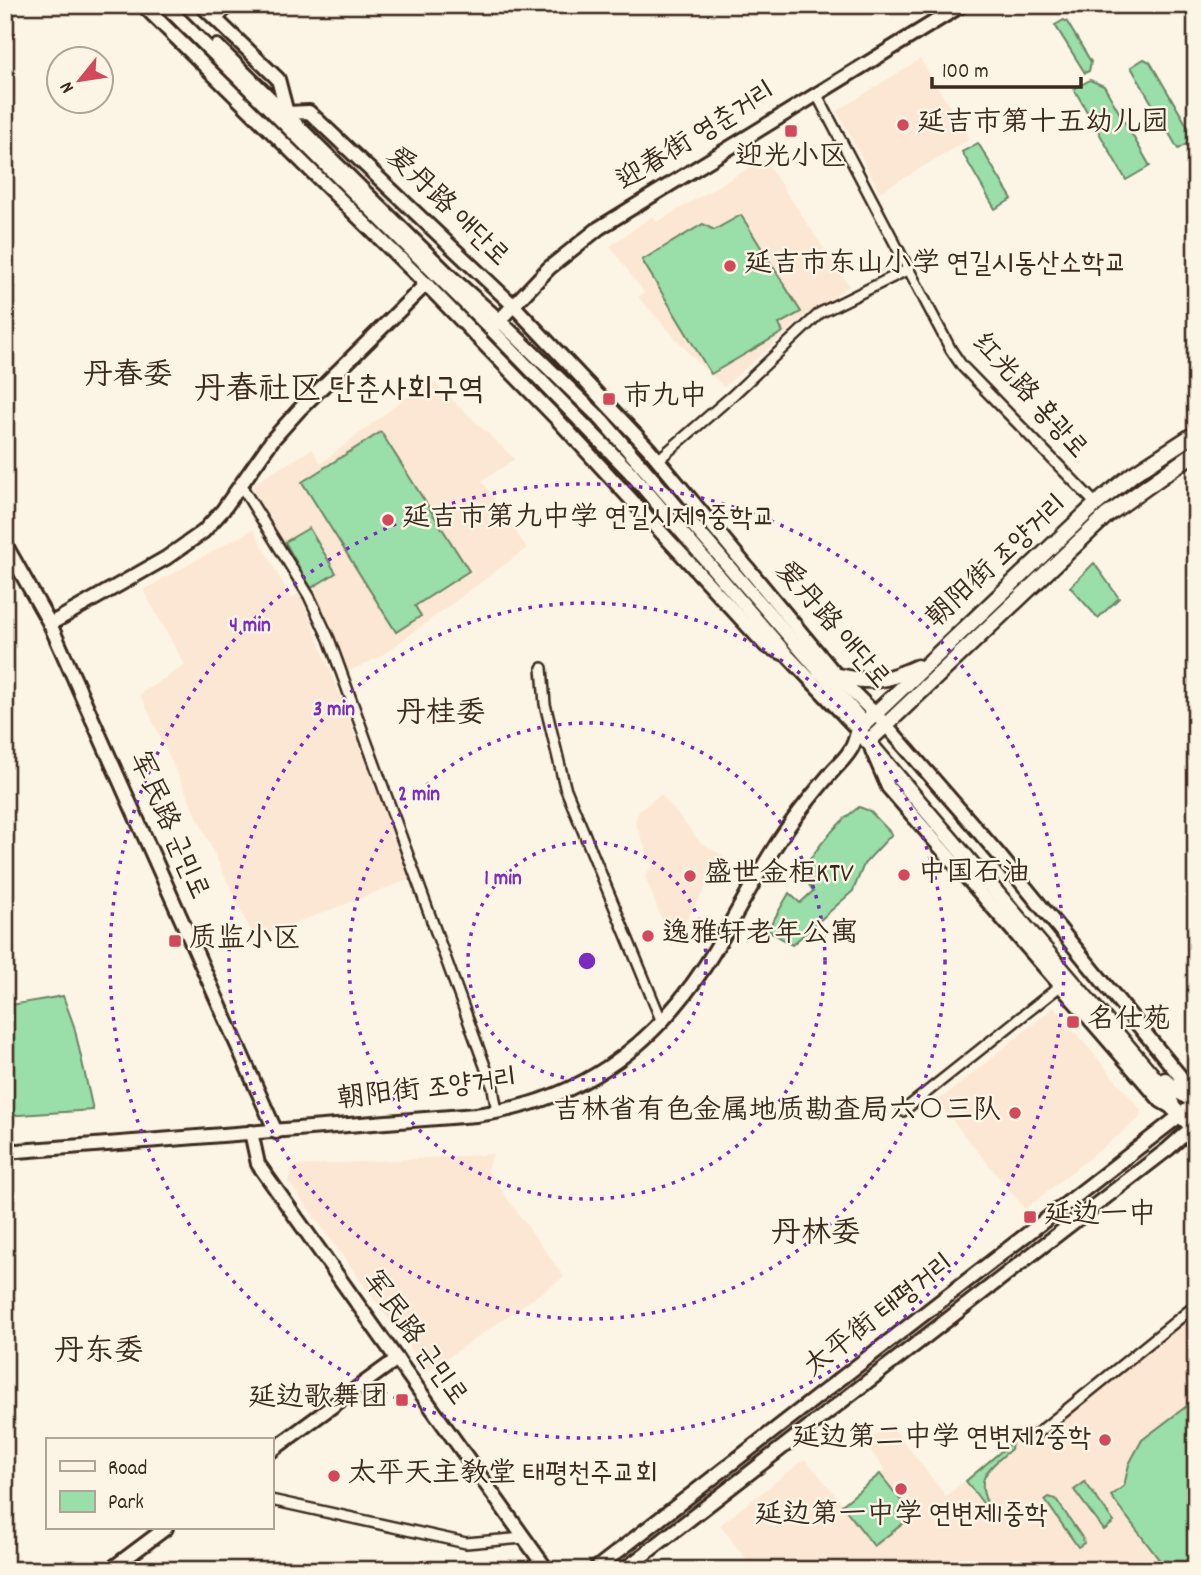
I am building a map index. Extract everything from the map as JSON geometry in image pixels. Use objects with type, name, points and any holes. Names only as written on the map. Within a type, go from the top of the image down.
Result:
[{"type":"main road","name":"朝阳街 조양거리","points":[[861,727],[1096,504],[1133,474],[1196,433]]},
{"type":"main road","name":"朝阳街 조양거리","points":[[871,739],[1106,516],[1196,452]]},
{"type":"main road","points":[[820,672],[855,680],[881,681],[928,663]]},
{"type":"main road","name":"爱丹路 애단로","points":[[861,727],[1168,1094],[1177,1112],[1195,1127]]},
{"type":"main road","name":"爱丹路 애단로","points":[[871,739],[1174,1090],[1193,1101]]},
{"type":"street","name":"爱丹路 애단로","points":[[143,5],[426,284],[557,419],[766,646],[788,656]]},
{"type":"street","name":"爱丹路 애단로","points":[[165,5],[495,325],[602,420],[820,672],[861,727]]},
{"type":"street","name":"爱丹路 애단로","points":[[177,5],[452,278],[630,472],[788,656],[861,727]]},
{"type":"street","name":"爱丹路 애단로","points":[[201,5],[278,79],[288,113]]},
{"type":"street","points":[[216,20],[232,5]]},
{"type":"street","name":"迎春街 영춘거리","points":[[480,340],[549,268],[599,228],[962,5]]},
{"type":"street","name":"红光路 홍광로","points":[[816,93],[951,350],[962,366],[1096,504]]},
{"type":"street","name":"爱丹路 애단로","points":[[288,113],[309,112],[514,306],[659,460],[837,676],[886,725],[999,855],[1180,1076],[1193,1101]]},
{"type":"street","points":[[659,460],[732,397],[820,313],[909,269]]},
{"type":"street","points":[[50,624],[166,558],[203,532],[223,510],[273,439],[299,410],[426,284]]},
{"type":"street","points":[[240,484],[309,596],[328,639],[484,1062],[493,1088],[497,1112]]},
{"type":"street","name":"军民路 군민로","points":[[5,544],[50,624],[276,1132]]},
{"type":"street","points":[[542,668],[545,704],[565,787],[662,1023]]},
{"type":"street","name":"朝阳街 조양거리","points":[[5,1152],[497,1112],[532,1104],[583,1082],[626,1055],[662,1023],[706,964],[791,822],[853,747],[861,727]]},
{"type":"street","name":"爱丹路 애단로","points":[[871,739],[888,787],[1161,1101],[1177,1112]]},
{"type":"street","name":"朝阳街 조양거리","points":[[853,747],[871,739]]},
{"type":"street","points":[[903,1111],[1060,986]]},
{"type":"street","name":"太平街 태평거리","points":[[594,1570],[1193,1101]]},
{"type":"street","name":"太平街 태평거리","points":[[624,1570],[1195,1127]]},
{"type":"street","name":"军民路 군민로","points":[[251,1132],[258,1164],[547,1570]]},
{"type":"street","points":[[1038,1433],[1196,1305]]},
{"type":"street","points":[[273,1450],[397,1359]]},
{"type":"street","points":[[273,1500],[466,1544],[524,1538]]},
{"type":"street","points":[[110,1570],[163,1530]]},
{"type":"shaded area","name":"延吉市第十五幼儿园","points":[[920,59],[970,139],[880,192],[837,111]]},
{"type":"shaded area","name":"延吉市东山小学 연길시동산소학교","points":[[764,159],[849,286],[804,317],[724,387],[698,363],[638,297],[644,293],[610,246],[653,216],[657,222]]},
{"type":"shaded area","name":"延吉市第九中学 연길시제9중학교","points":[[430,379],[515,459],[482,481],[527,548],[380,657],[345,673],[313,596],[252,493],[253,484],[312,449],[321,463]]},
{"type":"shaded area","points":[[253,529],[291,598],[300,593],[411,879],[254,939],[140,694],[185,665],[143,590]]},
{"type":"shaded area","points":[[661,794],[700,842],[723,856],[672,947],[645,876],[652,866],[635,822],[639,811]]},
{"type":"shaded area","points":[[1054,1007],[1141,1110],[1140,1118],[1025,1209],[937,1102]]},
{"type":"shaded area","name":"延边歌舞团","points":[[493,1154],[487,1170],[564,1277],[427,1372],[288,1181],[294,1166]]},
{"type":"shaded area","points":[[1196,1314],[1196,1570],[754,1570],[720,1525],[805,1459],[843,1504],[885,1470],[865,1443],[890,1424],[946,1496],[1032,1425],[1042,1437]]},
{"type":"green space","points":[[1064,20],[1091,62],[1089,71],[1085,73],[1055,25]]},
{"type":"green space","points":[[1144,59],[1150,62],[1195,139],[1178,149],[1131,67]]},
{"type":"green space","points":[[1090,80],[1104,86],[1150,166],[1126,180],[1074,89]]},
{"type":"green space","points":[[978,143],[1012,199],[995,209],[962,152]]},
{"type":"green space","points":[[741,215],[801,312],[779,324],[783,332],[711,374],[642,260],[703,224],[714,230]]},
{"type":"green space","points":[[381,432],[469,571],[415,606],[421,616],[396,632],[302,482]]},
{"type":"green space","points":[[309,528],[336,573],[311,588],[285,542]]},
{"type":"green space","points":[[1094,563],[1119,598],[1098,618],[1070,587]]},
{"type":"green space","points":[[859,807],[870,811],[892,834],[864,864],[853,891],[792,945],[768,930],[789,893],[800,903],[813,891],[801,872],[827,837]]},
{"type":"green space","points":[[63,996],[74,1026],[93,1110],[5,1116],[5,1006]]},
{"type":"green space","points":[[1196,1399],[1196,1570],[1167,1570],[1111,1496],[1124,1486],[1129,1464],[1142,1440]]},
{"type":"green space","points":[[1012,1442],[1011,1449],[993,1465],[984,1478],[984,1493],[993,1516],[966,1481]]},
{"type":"green space","points":[[880,1474],[913,1516],[874,1546],[842,1505]]},
{"type":"green space","points":[[1085,1482],[1114,1522],[1104,1530],[1074,1490]]},
{"type":"green space","points":[[1049,1497],[1056,1499],[1083,1539],[1084,1543],[1078,1547],[1045,1500]]},
{"type":"place","name":"延吉市第十五幼儿园","points":[[903,125]]},
{"type":"place","name":"迎光小区","points":[[791,131]]},
{"type":"place","name":"延吉市东山小学 연길시동산소학교","points":[[730,266]]},
{"type":"place","name":"市九中","points":[[609,399]]},
{"type":"place","name":"延吉市第九中学 연길시제9중학교","points":[[388,520]]},
{"type":"place","name":"中国石油","points":[[904,875]]},
{"type":"place","name":"盛世金柜KTV","points":[[690,876]]},
{"type":"place","name":"逸雅轩老年公寓","points":[[648,936]]},
{"type":"place","name":"质监小区","points":[[175,941]]},
{"type":"place","name":"名仕苑","points":[[1073,1022]]},
{"type":"place","name":"吉林省有色金属地质勘查局六〇三队","points":[[1015,1113]]},
{"type":"place","name":"延边一中","points":[[1030,1217]]},
{"type":"place","name":"延边歌舞团","points":[[402,1400]]},
{"type":"place","name":"延边第二中学 연변제2중학","points":[[1105,1440]]},
{"type":"place","name":"太平天主教堂 태평천주교회","points":[[334,1476]]},
{"type":"place","name":"延边第一中学 연변제1중학","points":[[901,1489]]},
{"type":"district","name":"丹春委","points":[[128,377]]},
{"type":"district","name":"丹春社区 단춘사회구역","points":[[339,392]]},
{"type":"district","name":"丹桂委","points":[[441,715]]},
{"type":"district","name":"丹林委","points":[[816,1235]]},
{"type":"district","name":"丹东委","points":[[99,1353]]}]
